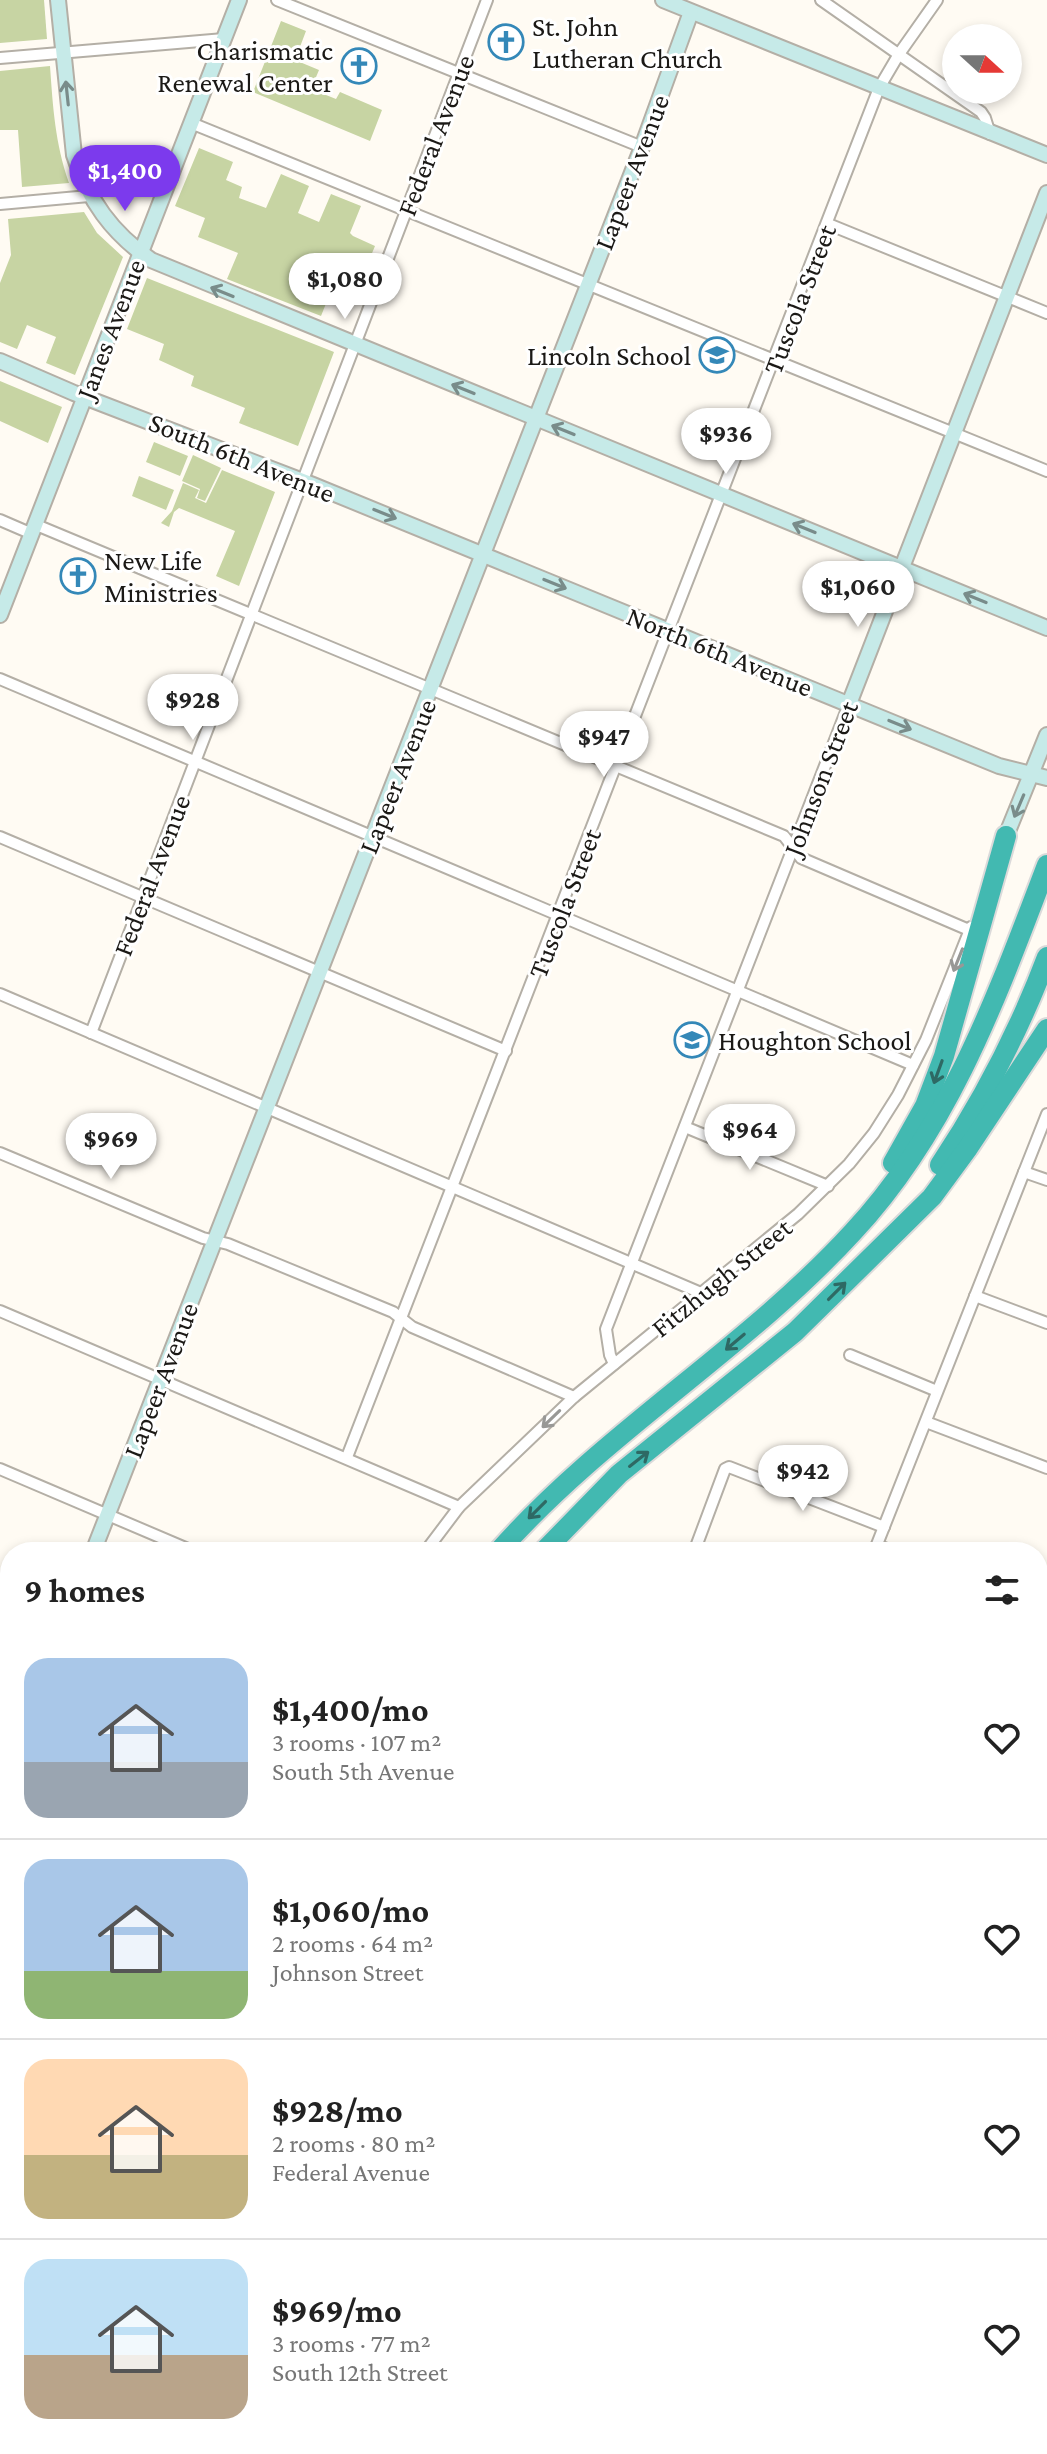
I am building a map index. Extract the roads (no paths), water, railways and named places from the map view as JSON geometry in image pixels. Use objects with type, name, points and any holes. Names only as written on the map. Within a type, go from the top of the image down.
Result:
[{"type":"highway","points":[[834,1252],[899,1154],[925,1106],[969,975],[1006,836]]},
{"type":"highway","points":[[507,1542],[534,1511],[580,1469],[765,1316],[834,1252],[896,1180],[957,1085],[993,1005],[1047,865]]},
{"type":"highway","points":[[879,1249],[921,1194],[995,1076],[1026,1012],[1047,957]]},
{"type":"highway","points":[[553,1542],[619,1474],[795,1332],[932,1197],[977,1136],[1047,1029]]},
{"type":"street","points":[[58,0],[74,155],[89,196],[121,236],[140,253],[163,267],[1047,628]]},
{"type":"street","name":"Janes Avenue","points":[[0,615],[239,0]]},
{"type":"street","points":[[277,0],[642,147]]},
{"type":"street","name":"Federal Avenue","points":[[91,1033],[487,0]]},
{"type":"street","points":[[663,0],[695,6],[879,88],[1047,155]]},
{"type":"street","points":[[821,0],[981,112],[990,134]]},
{"type":"street","name":"Tuscola Street","points":[[347,1457],[879,88],[937,0]]},
{"type":"street","name":"Lapeer Avenue","points":[[97,1542],[695,6]]},
{"type":"street","points":[[0,58],[224,39]]},
{"type":"street","points":[[191,123],[1047,471]]},
{"type":"street","name":"Johnson Street","points":[[614,1364],[606,1329],[1047,193]]},
{"type":"street","points":[[0,204],[89,196]]},
{"type":"street","points":[[828,224],[1047,313]]},
{"type":"street","name":"South 6th Avenue","points":[[0,361],[483,554]]},
{"type":"street","points":[[0,520],[32,528],[251,614],[784,836],[801,858],[969,930]]},
{"type":"street","name":"North 6th Avenue","points":[[483,554],[999,766],[1047,778]]},
{"type":"street","points":[[0,679],[913,1065]]},
{"type":"street","name":"Fitzhugh Street","points":[[433,1542],[459,1507],[574,1397],[798,1214],[828,1186],[874,1133],[926,1040],[1047,735]]},
{"type":"street","points":[[0,837],[506,1051]]},
{"type":"street","points":[[0,994],[701,1293]]},
{"type":"street","points":[[879,1542],[1047,1114]]},
{"type":"street","points":[[685,1127],[828,1186]]},
{"type":"street","points":[[0,1153],[203,1238],[215,1239],[393,1312],[412,1327],[574,1397]]},
{"type":"street","points":[[1024,1172],[1047,1180]]},
{"type":"street","points":[[975,1296],[1047,1323]]},
{"type":"street","points":[[0,1311],[459,1507]]},
{"type":"street","points":[[850,1355],[937,1391]]},
{"type":"street","points":[[926,1422],[1047,1468]]},
{"type":"street","points":[[698,1542],[725,1469],[729,1467],[884,1527]]},
{"type":"street","points":[[0,1469],[171,1542]]},
{"type":"place","name":"St. John Lutheran Church","points":[[506,42]]},
{"type":"place","name":"Charismatic Renewal Center","points":[[359,66]]},
{"type":"place","name":"Lincoln School","points":[[717,355]]},
{"type":"place","name":"New Life Ministries","points":[[78,576]]},
{"type":"place","name":"Houghton School","points":[[692,1040]]}]
